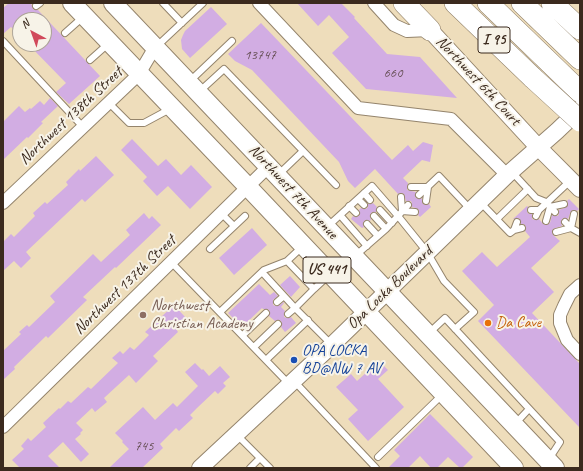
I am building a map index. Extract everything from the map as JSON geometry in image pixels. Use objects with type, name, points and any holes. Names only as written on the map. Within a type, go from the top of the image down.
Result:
[{"type":"highway","points":[[404,3],[430,30]]},
{"type":"highway","name":"I 95","points":[[455,3],[580,121]]},
{"type":"highway","points":[[488,3],[580,92]]},
{"type":"highway","points":[[522,3],[573,53]]},
{"type":"highway","points":[[552,3],[580,29]]},
{"type":"main road","name":"Northwest 7th Avenue","points":[[113,3],[273,171],[333,221],[360,251],[387,291],[552,464]]},
{"type":"main road","name":"Northwest 7th Avenue","points":[[78,9],[443,393],[507,466]]},
{"type":"main road","name":"Northwest 6th Court","points":[[430,30],[538,147],[576,184]]},
{"type":"main road","name":"Opa Locka Boulevard","points":[[200,468],[332,345],[509,173],[580,109]]},
{"type":"street","points":[[259,3],[358,108],[451,119],[509,173]]},
{"type":"street","name":"Northwest 6th Court","points":[[374,3],[394,25],[400,28],[407,31],[430,30]]},
{"type":"street","name":"Northwest 138th Street","points":[[3,203],[139,74],[155,47]]},
{"type":"street","name":"Northwest 137th Street","points":[[3,427],[248,187],[273,171]]},
{"type":"street","points":[[580,285],[570,294],[560,315],[560,323],[567,340],[580,354]]},
{"type":"lane","points":[[163,3],[182,22]]},
{"type":"lane","points":[[155,47],[203,3]]},
{"type":"lane","points":[[65,33],[78,9]]},
{"type":"lane","points":[[3,41],[83,127]]},
{"type":"lane","points":[[194,87],[232,41]]},
{"type":"lane","points":[[90,60],[109,43]]},
{"type":"lane","points":[[194,87],[224,69],[336,185]]},
{"type":"lane","points":[[109,103],[129,124],[144,123],[172,108]]},
{"type":"lane","points":[[273,171],[303,151]]},
{"type":"lane","points":[[509,173],[536,198],[548,205],[555,212]]},
{"type":"lane","points":[[419,195],[439,176],[475,206],[497,220],[510,234],[514,230],[522,228]]},
{"type":"lane","points":[[531,210],[537,213],[576,184]]},
{"type":"lane","points":[[333,221],[372,186],[400,214],[427,252],[444,281],[474,312],[455,329]]},
{"type":"lane","points":[[411,187],[428,187]]},
{"type":"lane","points":[[426,201],[428,187]]},
{"type":"lane","points":[[497,220],[528,190]]},
{"type":"lane","points":[[364,193],[370,200]]},
{"type":"lane","points":[[400,214],[401,197]]},
{"type":"lane","points":[[358,199],[364,206]]},
{"type":"lane","points":[[548,205],[564,204]]},
{"type":"lane","points":[[360,251],[386,229],[408,205]]},
{"type":"lane","points":[[546,221],[548,205]]},
{"type":"lane","points":[[349,206],[356,213]]},
{"type":"lane","points":[[380,210],[392,223]]},
{"type":"lane","points":[[400,214],[415,212]]},
{"type":"lane","points":[[222,213],[234,226]]},
{"type":"lane","points":[[571,228],[574,214]]},
{"type":"lane","points":[[210,249],[245,216]]},
{"type":"lane","points":[[374,216],[386,229]]},
{"type":"lane","points":[[514,230],[517,222]]},
{"type":"lane","points":[[566,222],[571,228],[580,233]]},
{"type":"lane","points":[[367,224],[378,236]]},
{"type":"lane","points":[[556,232],[571,228]]},
{"type":"lane","points":[[220,312],[264,270],[287,261],[303,246]]},
{"type":"lane","points":[[287,261],[314,290]]},
{"type":"lane","points":[[172,262],[266,360],[292,383],[376,468]]},
{"type":"lane","points":[[262,272],[332,345]]},
{"type":"lane","points":[[288,314],[330,274]]},
{"type":"lane","points":[[277,302],[284,296]]},
{"type":"lane","points":[[243,335],[266,312]]},
{"type":"lane","points":[[428,334],[445,318],[560,442],[552,464]]},
{"type":"lane","points":[[266,360],[308,320]]},
{"type":"lane","points":[[254,347],[278,324]]},
{"type":"lane","points":[[378,456],[443,393]]},
{"type":"lane","points":[[514,424],[529,409]]},
{"type":"lane","points":[[236,434],[270,468]]},
{"type":"lane","points":[[250,468],[260,458]]},
{"type":"building","points":[[9,3],[31,3],[33,9],[40,12],[12,12],[12,28],[11,27],[3,34],[3,8]]},
{"type":"building","points":[[297,3],[341,3],[387,54],[420,57],[457,98],[366,89],[332,53],[349,37],[329,15],[318,26]]},
{"type":"building","points":[[211,7],[227,24],[190,58],[182,49],[181,40],[183,35],[185,31]]},
{"type":"building","points":[[261,23],[392,160],[408,145],[413,151],[423,142],[433,145],[430,162],[422,160],[403,178],[408,183],[407,190],[416,192],[416,198],[422,198],[423,204],[429,204],[431,207],[420,217],[418,215],[419,210],[412,207],[411,201],[406,201],[404,194],[398,194],[375,169],[355,188],[348,181],[339,162],[252,70],[235,61],[228,54]]},
{"type":"building","points":[[52,25],[100,76],[69,104],[56,92],[66,83],[36,52],[52,52]]},
{"type":"building","points":[[50,98],[58,106],[41,122],[43,123],[28,138],[27,137],[3,160],[3,122],[19,106],[25,112],[40,101],[44,105]]},
{"type":"building","points":[[132,139],[158,166],[166,159],[181,175],[191,165],[212,187],[190,209],[168,186],[157,196],[143,181],[147,177],[121,150]]},
{"type":"building","points":[[96,156],[114,175],[85,202],[82,199],[26,252],[31,258],[21,268],[14,261],[3,271],[3,242],[11,234],[14,237],[35,216],[33,213],[45,202],[47,204],[68,185],[66,182],[79,169],[80,171]]},
{"type":"building","points":[[569,199],[579,209],[577,211],[571,211],[568,219],[562,219],[562,226],[553,229],[553,235],[560,241],[531,268],[554,292],[532,313],[580,364],[580,428],[478,321],[494,305],[462,271],[482,252],[497,267],[530,237],[525,231],[526,227],[524,224],[521,224],[520,219],[513,219],[527,206],[527,212],[532,214],[532,219],[539,219],[543,224],[547,225],[550,223],[552,215],[558,216],[559,210],[567,207],[567,201]]},
{"type":"building","points":[[373,203],[377,207],[376,212],[371,213],[370,221],[364,221],[364,227],[362,228],[351,219],[353,216],[359,216],[359,210],[361,208],[366,209],[368,204]]},
{"type":"building","points":[[144,213],[149,219],[152,216],[161,225],[83,297],[87,300],[48,338],[46,336],[14,367],[15,369],[3,380],[3,351],[21,334],[19,332],[27,325],[29,327],[55,302],[50,296],[93,254],[101,262],[130,235],[126,230]]},
{"type":"building","points":[[252,228],[267,245],[234,275],[219,258]]},
{"type":"building","points":[[290,276],[300,287],[291,297],[280,285]]},
{"type":"building","points":[[259,284],[270,295],[274,292],[278,296],[273,300],[273,305],[278,306],[284,302],[281,307],[285,311],[284,317],[291,317],[296,323],[285,332],[281,327],[281,321],[275,321],[269,316],[270,312],[268,309],[262,308],[242,327],[228,313]]},
{"type":"building","points":[[174,305],[187,319],[176,329],[178,332],[153,356],[158,361],[136,383],[129,375],[104,398],[107,402],[95,412],[92,408],[76,423],[83,430],[75,439],[89,454],[81,462],[63,442],[48,456],[60,468],[20,468],[12,460],[24,449],[21,446],[28,438],[31,441],[46,427],[43,423],[68,401],[71,403],[88,387],[91,389],[118,363],[112,358],[120,351],[123,354],[130,347],[134,350],[149,335],[145,332]]},
{"type":"building","points":[[379,361],[388,370],[378,379],[404,407],[368,441],[348,419],[358,410],[336,387],[351,374],[357,381]]},
{"type":"building","points":[[195,363],[209,376],[220,366],[230,377],[223,383],[226,386],[218,394],[215,391],[197,408],[190,415],[193,418],[179,431],[176,428],[160,444],[163,448],[142,468],[109,468],[129,449],[115,433],[143,407],[155,420],[173,403],[177,407],[198,386],[185,372]]},
{"type":"building","points":[[430,414],[473,457],[462,468],[460,468],[448,457],[437,468],[431,468],[420,456],[408,468],[388,468],[400,456],[394,450]]},
{"type":"place","name":"Northwest Christian Academy","points":[[143,315]]},
{"type":"place","name":"Da Cave","points":[[488,323]]},
{"type":"place","name":"OPA LOCKA BD@NW 7 AV","points":[[294,360]]}]
